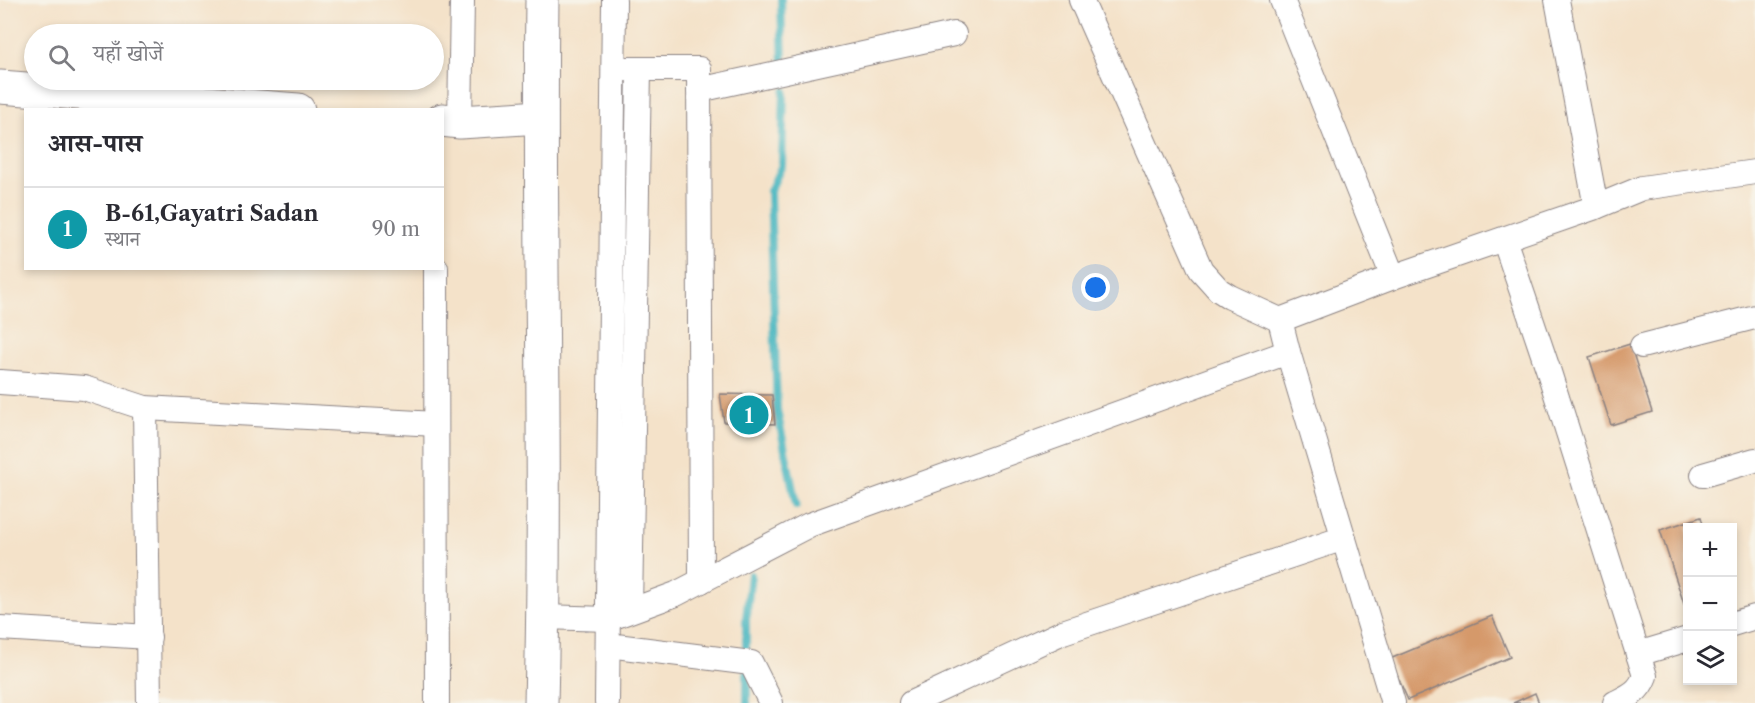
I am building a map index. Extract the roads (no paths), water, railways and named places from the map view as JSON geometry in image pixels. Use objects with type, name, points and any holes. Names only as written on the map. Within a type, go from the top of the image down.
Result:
[{"type":"main road","points":[[541,703],[543,617],[540,117],[542,0]]},
{"type":"main road","points":[[0,87],[24,89]]},
{"type":"main road","points":[[39,90],[272,108]]},
{"type":"main road","points":[[451,121],[540,117]]},
{"type":"street","points":[[451,121],[462,0]]},
{"type":"street","points":[[614,0],[619,614]]},
{"type":"street","points":[[1081,0],[1201,270],[1219,290],[1230,297],[1280,320],[1394,277],[1596,207],[1642,188],[1755,172]]},
{"type":"street","points":[[1282,0],[1394,277]]},
{"type":"street","points":[[1557,0],[1596,207]]},
{"type":"street","points":[[699,90],[954,34]]},
{"type":"street","points":[[614,69],[699,69],[701,581]]},
{"type":"street","points":[[607,703],[608,645],[619,614],[639,69]]},
{"type":"street","points":[[1504,239],[1548,369],[1645,676],[1636,692],[1615,703]]},
{"type":"street","points":[[436,270],[437,703]]},
{"type":"street","points":[[1642,346],[1755,317]]},
{"type":"street","points":[[1280,320],[1394,703]]},
{"type":"street","points":[[543,617],[619,614],[676,594],[809,525],[1288,352]]},
{"type":"street","points":[[0,382],[84,388],[145,408],[436,424]]},
{"type":"street","points":[[145,408],[149,703]]},
{"type":"street","points":[[1703,475],[1755,460]]},
{"type":"street","points":[[911,703],[1063,632],[1344,538]]},
{"type":"street","points":[[1737,622],[1755,617]]},
{"type":"street","points":[[0,628],[148,637]]},
{"type":"street","points":[[1638,654],[1683,640]]},
{"type":"street","points":[[608,645],[752,663],[771,703]]},
{"type":"waterway","points":[[781,0],[783,64]]},
{"type":"waterway","points":[[784,91],[782,165],[770,191],[777,410],[796,505]]},
{"type":"waterway","points":[[746,660],[746,619],[751,575]]},
{"type":"waterway","points":[[747,672],[747,703]]},
{"type":"place","name":"B-61,Gayatri Sadan","points":[[749,415]]}]
